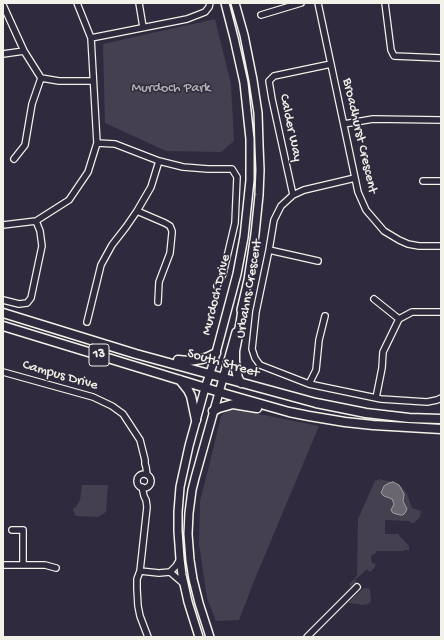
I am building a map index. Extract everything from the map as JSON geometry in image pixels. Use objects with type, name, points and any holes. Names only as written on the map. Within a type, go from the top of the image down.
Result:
[{"type":"highway","points":[[241,383],[236,370],[235,351],[242,306]]},
{"type":"highway","name":"South Street","points":[[3,313],[136,354],[316,403],[409,418],[441,419]]},
{"type":"highway","name":"South Street","points":[[3,326],[205,388],[289,412],[345,422],[441,429]]},
{"type":"highway","points":[[136,354],[157,355],[181,361],[189,361],[202,360],[216,353]]},
{"type":"highway","points":[[180,380],[191,396],[196,420]]},
{"type":"highway","points":[[213,411],[221,407],[237,404],[309,416]]},
{"type":"main road","name":"Murdoch Drive","points":[[199,637],[188,602],[180,559],[178,512],[180,487],[185,461],[237,274],[241,254],[250,180],[250,139],[244,83],[225,3]]},
{"type":"main road","name":"Murdoch Drive","points":[[210,637],[193,579],[188,534],[189,513],[192,490],[242,306],[251,263],[260,170],[258,113],[250,60],[235,3]]},
{"type":"street","points":[[3,225],[36,221],[69,200],[88,172],[97,143],[91,38],[77,3]]},
{"type":"street","points":[[139,3],[144,27]]},
{"type":"street","points":[[91,38],[195,16],[205,12],[210,3]]},
{"type":"street","points":[[261,15],[302,3]]},
{"type":"street","name":"Broadhurst Crescent","points":[[318,3],[358,192],[366,210],[384,232],[399,240],[408,244],[419,246],[441,246]]},
{"type":"street","points":[[385,3],[391,50],[394,56],[441,58]]},
{"type":"street","points":[[3,5],[24,51],[41,78],[59,82],[93,81]]},
{"type":"street","points":[[3,54],[24,51]]},
{"type":"street","name":"Calder Way","points":[[293,195],[269,81],[274,76],[331,64]]},
{"type":"street","points":[[14,159],[25,145],[32,104],[41,78]]},
{"type":"street","points":[[344,124],[373,119],[441,120]]},
{"type":"street","points":[[97,143],[115,144],[159,161],[189,167],[232,169],[237,177],[234,223],[223,274],[217,286]]},
{"type":"street","points":[[87,322],[101,264],[112,245],[137,211],[151,187],[159,161]]},
{"type":"street","name":"Urbahns Crescent","points":[[355,178],[304,190],[293,195],[281,206],[274,220],[256,312],[252,349],[255,358],[260,365],[309,384],[376,398],[427,402],[441,398]]},
{"type":"street","points":[[422,181],[441,181]]},
{"type":"street","points":[[137,211],[170,226],[172,233],[170,253],[159,282],[158,302]]},
{"type":"street","points":[[3,300],[19,304],[27,303],[31,298],[42,246],[40,231],[36,221]]},
{"type":"street","points":[[269,250],[318,261]]},
{"type":"street","points":[[374,299],[399,319]]},
{"type":"street","points":[[376,398],[382,368],[383,352],[399,319],[412,312],[441,312]]},
{"type":"street","points":[[309,384],[316,370],[319,340],[326,316]]},
{"type":"street","name":"Campus Drive","points":[[3,372],[93,396],[112,406],[123,414],[140,440],[147,475]]},
{"type":"street","points":[[140,475],[142,474],[150,477],[150,483],[145,486],[139,485],[137,481],[145,464]]},
{"type":"street","points":[[145,486],[147,508],[138,579],[138,606],[142,624],[148,637]]},
{"type":"street","points":[[12,530],[23,530],[23,565]]},
{"type":"street","points":[[140,571],[159,573],[170,572],[180,559]]},
{"type":"street","points":[[3,565],[45,565],[56,568]]},
{"type":"street","points":[[170,572],[184,584]]},
{"type":"street","points":[[307,637],[357,587]]},
{"type":"green space","name":"Murdoch Park","points":[[215,19],[231,84],[234,141],[221,152],[166,151],[105,123],[103,44]]},
{"type":"green space","points":[[234,409],[319,426],[239,620],[216,621],[207,598],[199,544],[200,501],[221,416],[226,411]]},
{"type":"green space","points":[[379,479],[396,483],[402,487],[407,494],[412,508],[421,511],[420,517],[414,523],[409,521],[385,520],[385,534],[398,534],[409,546],[409,550],[376,551],[371,558],[372,563],[376,564],[375,567],[370,572],[367,569],[355,580],[357,583],[352,588],[349,584],[357,576],[358,519],[375,481]]},
{"type":"green space","points":[[82,485],[108,485],[106,512],[98,517],[75,515],[73,509],[80,500]]},
{"type":"green space","points":[[365,588],[370,589],[371,601],[368,604],[360,605],[348,603],[361,590]]},
{"type":"shaded area","points":[[393,482],[399,485],[404,494],[403,501],[407,509],[403,515],[393,513],[391,510],[394,504],[392,499],[381,493],[384,486]]}]
